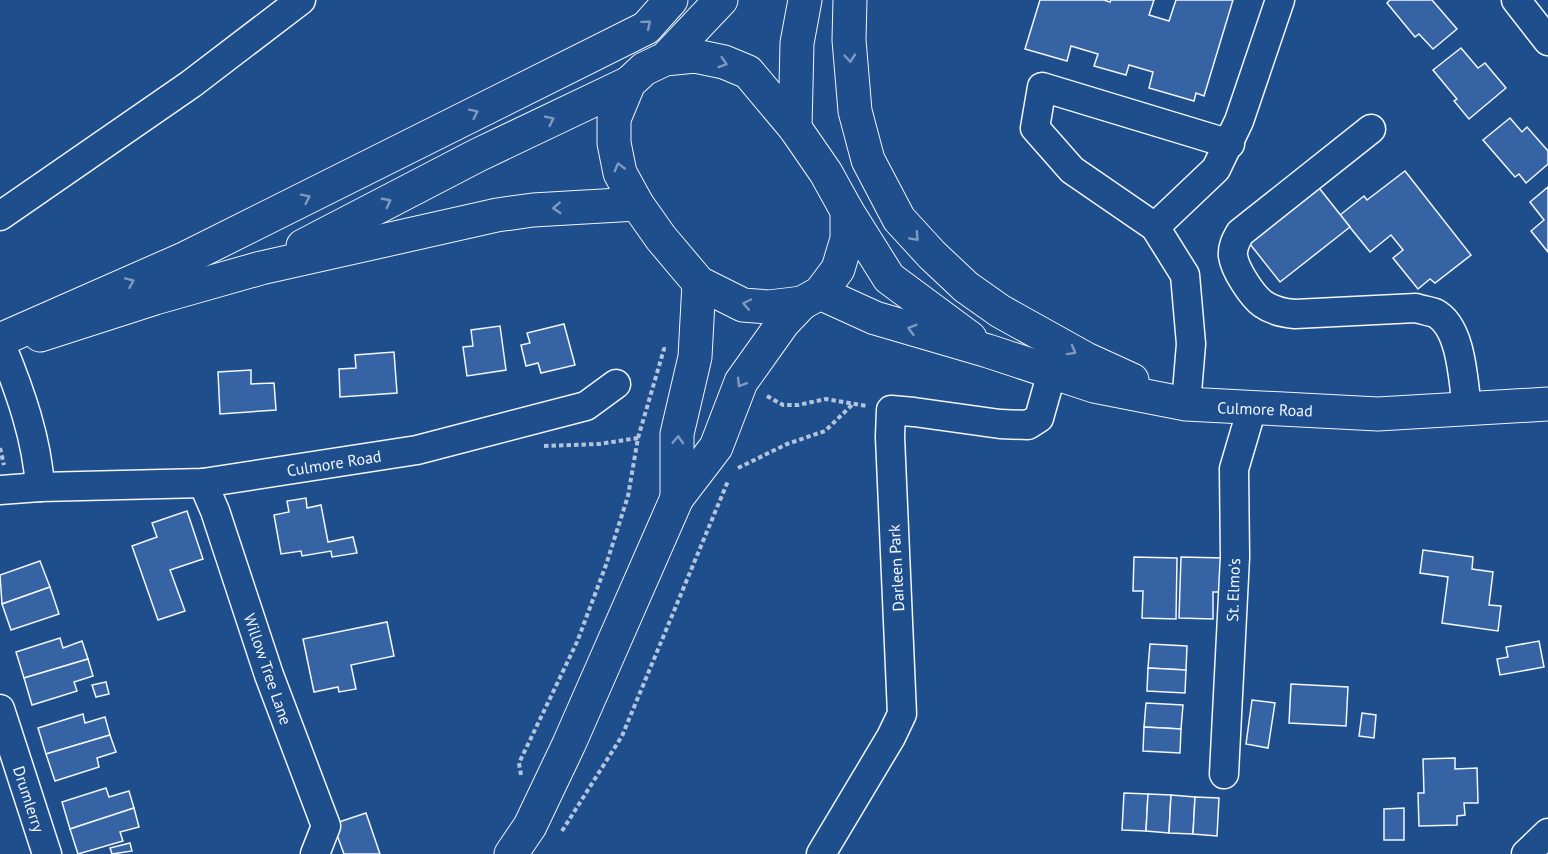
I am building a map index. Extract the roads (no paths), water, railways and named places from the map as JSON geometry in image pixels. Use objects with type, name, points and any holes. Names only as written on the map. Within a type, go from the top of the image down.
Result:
[{"type":"main road","points":[[1,345],[186,258],[646,28],[671,0]]},
{"type":"main road","points":[[261,268],[478,155],[629,83],[644,69],[665,59],[722,0]]},
{"type":"main road","points":[[795,128],[797,43],[805,0]]},
{"type":"main road","points":[[850,0],[849,40],[855,111],[868,160],[898,219],[966,287],[1000,311],[1086,359],[1186,404]]},
{"type":"main road","name":"Culmore Road","points":[[665,59],[695,56],[724,62],[748,72],[795,128],[826,172],[847,211],[889,278],[988,351]]},
{"type":"main road","points":[[629,83],[614,119],[614,142],[620,173],[637,204],[661,238],[699,283],[743,305],[769,307],[811,298]]},
{"type":"main road","points":[[1,345],[261,268],[497,215],[533,210],[637,204]]},
{"type":"main road","points":[[511,854],[530,826],[569,744],[676,498],[716,447],[741,382],[783,323],[838,269],[847,239],[847,211]]},
{"type":"main road","points":[[676,498],[677,434],[695,357],[699,283]]},
{"type":"main road","name":"Culmore Road","points":[[811,298],[988,351],[1094,386],[1186,404],[1378,414],[1548,404]]},
{"type":"street","points":[[0,216],[191,84],[301,0]]},
{"type":"street","points":[[1155,227],[1216,169],[1230,144],[1280,0]]},
{"type":"street","points":[[1516,0],[1548,41]]},
{"type":"street","points":[[1186,404],[1191,344],[1185,275],[1155,227],[1072,170],[1035,128],[1042,87],[1230,144]]},
{"type":"street","points":[[1371,129],[1240,233],[1234,244],[1233,254],[1236,266],[1255,298],[1265,306],[1279,312],[1295,314],[1416,308],[1434,313],[1444,320],[1456,341],[1467,408]]},
{"type":"street","points":[[1,345],[20,392],[39,471],[40,487]]},
{"type":"street","name":"Darleen Park","points":[[821,854],[891,737],[902,714],[890,437],[891,410],[1000,424],[1028,425],[1039,418],[1052,372]]},
{"type":"street","name":"Culmore Road","points":[[0,490],[203,483],[417,450],[586,406],[616,384]]},
{"type":"street","name":"St. Elmo's","points":[[1224,774],[1235,557],[1234,469],[1252,408]]},
{"type":"street","name":"Willow Tree Lane","points":[[203,483],[215,511],[268,675],[327,826],[315,854]]},
{"type":"street","name":"Drumlerry","points":[[0,709],[47,854]]},
{"type":"street","points":[[1526,854],[1548,833]]}]
